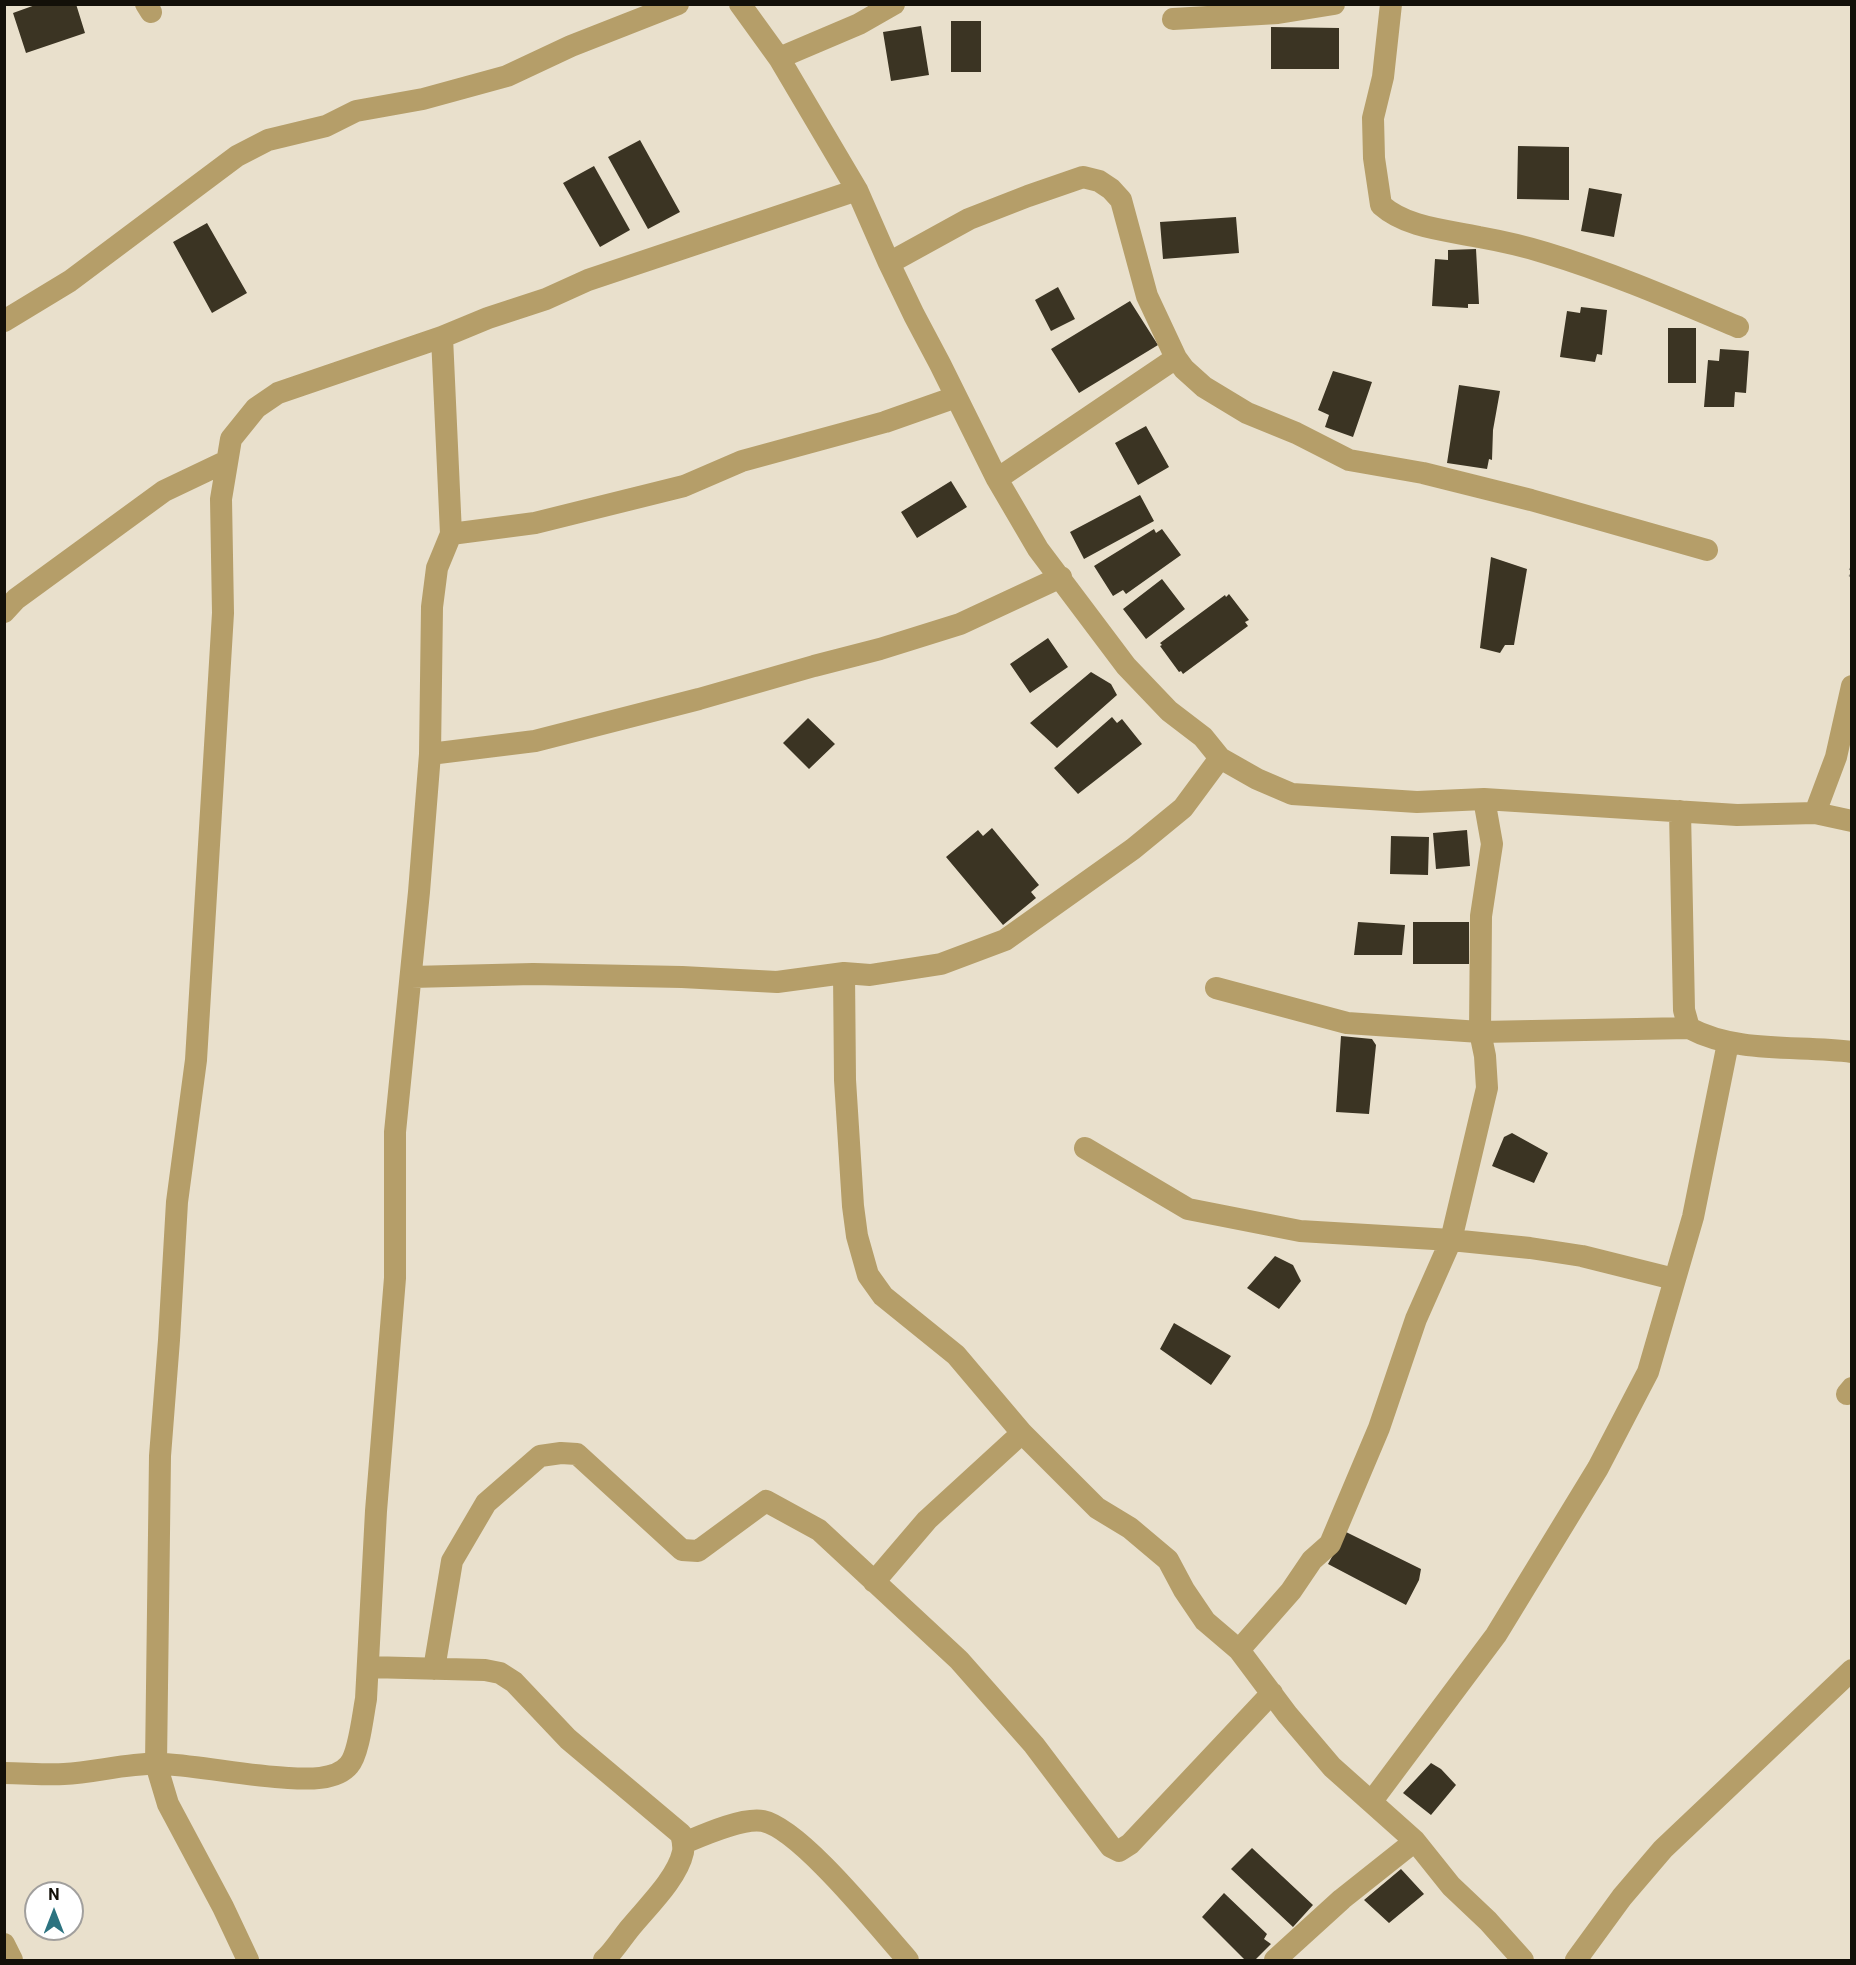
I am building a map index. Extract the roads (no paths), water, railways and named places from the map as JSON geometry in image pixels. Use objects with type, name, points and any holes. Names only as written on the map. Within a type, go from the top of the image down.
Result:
[{"type":"street","points":[[4,321],[70,281],[237,156],[268,140],[326,126],[356,111],[423,99],[507,76],[571,46],[678,4]]},
{"type":"street","points":[[740,4],[778,58],[857,190],[888,263],[997,479],[1038,549],[1126,666],[1169,711],[1203,737],[1220,758],[1257,779],[1292,794],[1417,802],[1484,799],[1737,815],[1815,813],[1851,821]]},
{"type":"street","points":[[778,58],[859,24],[894,4]]},
{"type":"street","points":[[1173,19],[1278,13],[1334,4]]},
{"type":"street","points":[[1391,4],[1383,77],[1373,118],[1376,176],[1381,205],[1393,216],[1433,230],[1480,237],[1544,252],[1608,272],[1738,327]]},
{"type":"street","points":[[888,263],[969,219],[1028,196],[1083,177],[1099,181],[1121,200],[1147,296],[1176,358],[1184,369],[1204,387],[1247,413],[1349,460],[1434,476],[1531,500],[1707,550]]},
{"type":"street","points":[[248,1960],[223,1907],[168,1804],[156,1764],[160,1456],[177,1202],[196,1060],[223,613],[221,499],[231,439],[256,408],[278,393],[442,337],[488,318],[546,299],[588,280],[857,190]]},
{"type":"street","points":[[4,1773],[64,1774],[156,1764],[271,1778],[304,1779],[334,1775],[349,1766],[354,1755],[361,1730],[368,1667],[376,1511],[395,1278],[395,1132],[430,754],[432,607],[437,568],[451,534],[442,337]]},
{"type":"street","points":[[997,479],[1176,358]]},
{"type":"street","points":[[451,534],[535,523],[684,486],[742,461],[885,422],[956,397]]},
{"type":"street","points":[[4,612],[16,599],[164,491],[227,461]]},
{"type":"street","points":[[430,754],[535,741],[880,649],[960,624],[1061,577]]},
{"type":"street","points":[[1815,813],[1836,757],[1851,686]]},
{"type":"street","points":[[411,977],[533,974],[682,977],[777,982],[843,973],[870,975],[941,964],[1005,940],[1132,849],[1183,808],[1220,758]]},
{"type":"street","points":[[1239,1650],[1291,1591],[1312,1560],[1330,1544],[1379,1428],[1416,1319],[1451,1240],[1488,1088],[1480,1032],[1481,916],[1492,844],[1484,799]]},
{"type":"street","points":[[1680,811],[1684,1010],[1689,1028]]},
{"type":"street","points":[[843,973],[845,1080],[853,1206],[856,1236],[868,1275],[883,1296],[956,1355],[1022,1433],[1097,1508],[1130,1528],[1168,1560],[1184,1590],[1205,1621],[1239,1650],[1287,1714],[1332,1767],[1415,1841],[1451,1886],[1488,1921],[1523,1960]]},
{"type":"street","points":[[1216,987],[1347,1023],[1480,1032],[1689,1028],[1703,1036],[1728,1043],[1851,1052]]},
{"type":"street","points":[[1372,1801],[1496,1635],[1598,1468],[1648,1372],[1693,1217],[1728,1043]]},
{"type":"street","points":[[1085,1148],[1188,1209],[1300,1231],[1451,1240],[1530,1248],[1582,1256],[1674,1279]]},
{"type":"street","points":[[874,1582],[927,1520],[1022,1433]]},
{"type":"street","points":[[434,1669],[452,1561],[486,1503],[540,1456],[561,1453],[577,1454],[682,1550],[698,1551],[766,1501],[819,1530],[959,1660],[1034,1745],[1111,1847],[1119,1851],[1130,1844],[1272,1693]]},
{"type":"street","points":[[368,1667],[485,1670],[500,1673],[514,1682],[568,1739],[681,1834],[684,1843],[679,1862],[666,1885],[627,1931],[615,1957]]},
{"type":"street","points":[[1576,1960],[1622,1897],[1663,1849],[1851,1670]]},
{"type":"street","points":[[684,1843],[729,1825],[762,1821],[790,1834],[834,1877],[908,1960]]},
{"type":"street","points":[[1275,1960],[1342,1899],[1415,1841]]},
{"type":"street","points":[[4,1944],[12,1960]]}]
